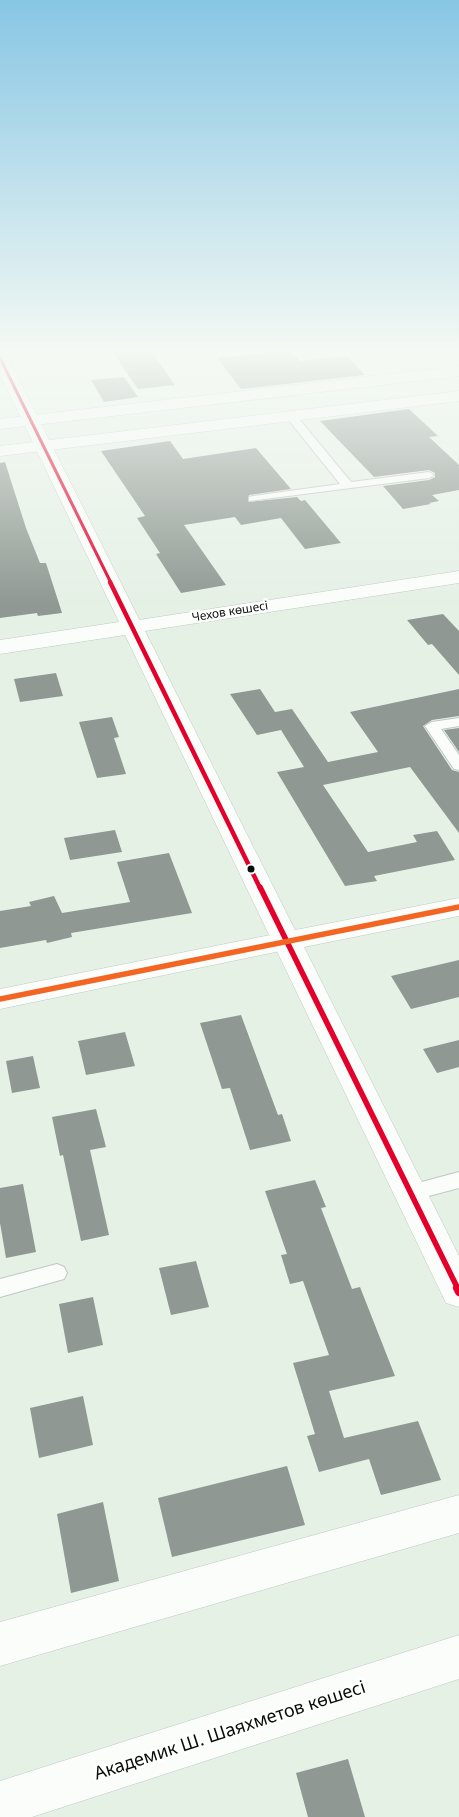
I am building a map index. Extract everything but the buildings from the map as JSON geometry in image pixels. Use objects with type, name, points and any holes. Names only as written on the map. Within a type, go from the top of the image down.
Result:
[{"type":"street","points":[[38,436],[459,1292]]},
{"type":"street","points":[[0,450],[127,436]]},
{"type":"street","name":"Чехов көшесі","points":[[0,647],[459,577]]},
{"type":"street","points":[[0,999],[459,907]]},
{"type":"street","points":[[0,1644],[459,1514]]},
{"type":"street","name":"Академик Ш. Шаяхметов көшесі","points":[[0,1804],[459,1657]]},
{"type":"lane","points":[[307,436],[348,486]]},
{"type":"lane","points":[[253,499],[429,475]]},
{"type":"lane","points":[[459,722],[432,726],[459,766]]},
{"type":"lane","points":[[410,1193],[459,1180]]},
{"type":"lane","points":[[0,1288],[57,1273]]},
{"type":"transit line","points":[[38,436],[459,1292]]},
{"type":"transit line","points":[[0,999],[459,907]]}]
